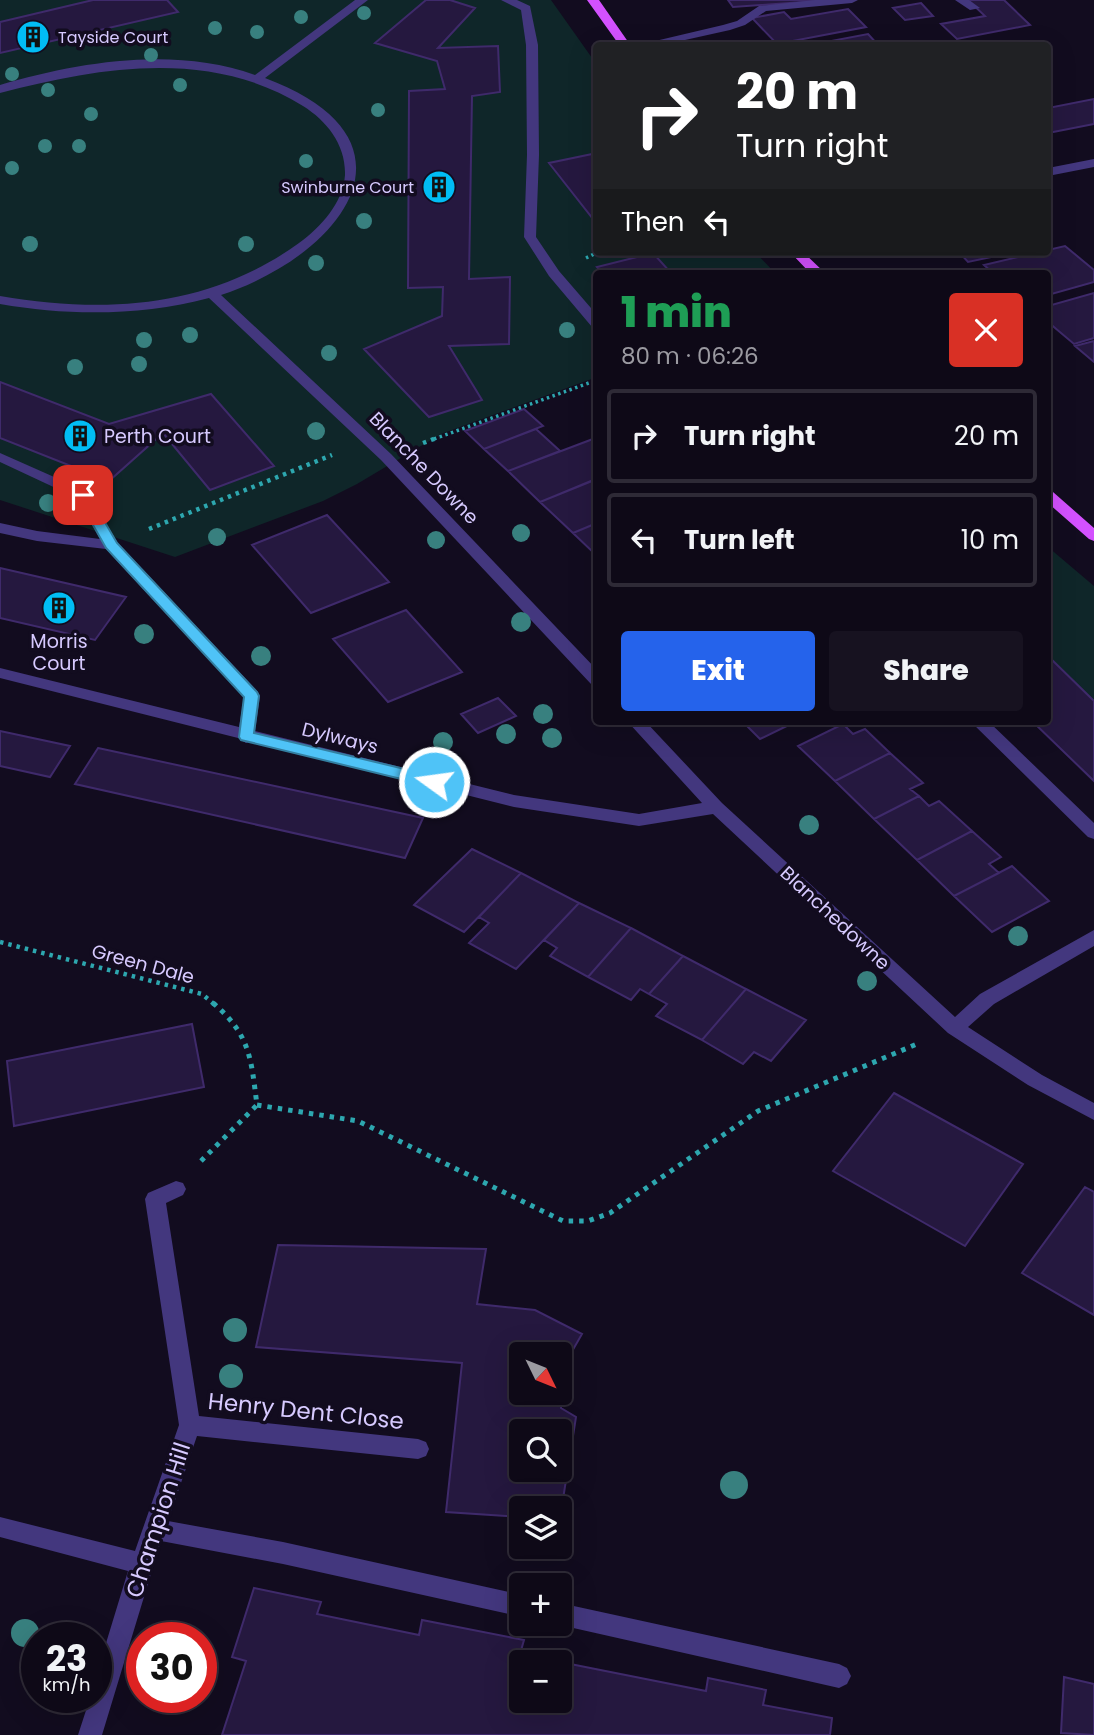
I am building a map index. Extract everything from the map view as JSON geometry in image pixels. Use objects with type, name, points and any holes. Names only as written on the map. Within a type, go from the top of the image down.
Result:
[{"type":"main road","points":[[593,0],[623,42]]},
{"type":"main road","points":[[800,256],[815,270]]},
{"type":"main road","points":[[1051,498],[1094,536]]},
{"type":"street","points":[[256,79],[362,0]]},
{"type":"street","points":[[507,0],[526,8],[532,45],[533,155],[530,237],[554,274],[593,319]]},
{"type":"street","points":[[658,42],[726,28],[741,23],[763,8],[852,0]]},
{"type":"street","points":[[961,0],[974,8]]},
{"type":"street","points":[[0,89],[61,72],[143,64],[195,67],[256,79],[284,90],[327,118],[341,135],[349,154],[351,174],[346,194],[335,215],[317,234],[293,253],[264,270],[212,294],[186,300],[104,308],[60,308],[0,300]]},
{"type":"street","points":[[1051,171],[1094,163]]},
{"type":"street","name":"Blanche Downe","points":[[212,294],[386,457],[593,676]]},
{"type":"street","points":[[0,457],[83,495],[111,545],[252,696],[246,737]]},
{"type":"street","points":[[0,528],[37,536],[111,545]]},
{"type":"street","name":"Dylways","points":[[0,673],[246,737],[514,801],[639,820],[716,807]]},
{"type":"street","points":[[639,725],[716,807]]},
{"type":"street","points":[[982,725],[1094,833]]},
{"type":"street","name":"Blanchedowne","points":[[716,807],[955,1028],[1035,1080],[1094,1112]]},
{"type":"street","points":[[955,1028],[987,999],[1094,937]]},
{"type":"street","name":"Champion Hill","points":[[90,1735],[142,1563],[190,1425],[155,1199],[176,1189]]},
{"type":"street","name":"Henry Dent Close","points":[[190,1425],[418,1449]]},
{"type":"street","points":[[0,1527],[142,1563]]},
{"type":"street","points":[[155,1528],[283,1553],[509,1603]]},
{"type":"street","points":[[572,1617],[839,1676]]},
{"type":"path","points":[[386,457],[593,381]]},
{"type":"path","points":[[111,545],[368,440]]},
{"type":"path","name":"Green Dale","points":[[0,942],[202,994],[227,1014],[249,1048],[257,1105]]},
{"type":"path","points":[[176,1189],[221,1139],[257,1105],[358,1121],[563,1221],[588,1221],[634,1199],[758,1111],[955,1028]]},
{"type":"green space","points":[[0,0],[551,0],[593,59],[593,256],[759,256],[772,270],[593,270],[593,378],[441,434],[323,501],[175,557],[0,500]]},
{"type":"green space","points":[[1051,550],[1094,586],[1094,772],[1051,724]]},
{"type":"building","name":"Tayside Court","points":[[93,0],[167,0],[178,12],[0,53],[0,22]]},
{"type":"building","name":"Swinburne Court","points":[[426,0],[450,0],[475,8],[438,48],[498,46],[500,92],[472,96],[469,279],[510,277],[509,344],[449,346],[482,400],[429,417],[364,349],[442,316],[443,287],[408,288],[409,91],[445,89],[437,61],[375,43]]},
{"type":"building","points":[[728,0],[831,0],[733,7]]},
{"type":"building","points":[[968,0],[1004,0],[1030,25],[957,39],[941,24],[985,16]]},
{"type":"building","points":[[921,3],[933,16],[905,20],[893,8]]},
{"type":"building","points":[[848,9],[866,27],[775,42],[752,18],[784,12],[791,19]]},
{"type":"building","points":[[868,34],[875,42],[826,42]]},
{"type":"building","points":[[1094,99],[1094,124],[1051,132],[1051,107]]},
{"type":"building","points":[[593,154],[593,219],[549,163]]},
{"type":"building","points":[[1065,246],[1094,270],[1094,282],[1051,294],[1051,270],[990,270],[984,265],[1022,256],[1051,256],[1051,249]]},
{"type":"building","points":[[641,256],[656,256],[668,270],[600,270],[597,267]]},
{"type":"building","points":[[963,256],[996,256],[968,262]]},
{"type":"building","points":[[1094,293],[1094,338],[1074,344],[1051,325],[1051,305]]},
{"type":"building","points":[[1094,341],[1094,362],[1075,346]]},
{"type":"building","name":"Perth Court","points":[[0,382],[109,424],[211,394],[274,466],[210,490],[163,433],[109,481],[0,438]]},
{"type":"building","points":[[524,409],[543,426],[484,449],[465,431]]},
{"type":"building","points":[[536,429],[560,451],[508,471],[484,449]]},
{"type":"building","points":[[593,439],[593,481],[540,502],[508,471]]},
{"type":"building","points":[[591,481],[593,525],[573,533],[540,502]]},
{"type":"building","points":[[327,515],[389,582],[311,613],[252,545]]},
{"type":"building","points":[[593,525],[593,552],[573,533]]},
{"type":"building","name":"Morris Court","points":[[0,568],[126,597],[95,640],[0,618]]},
{"type":"building","points":[[406,610],[462,672],[388,702],[333,639]]},
{"type":"building","points":[[1051,659],[1094,701],[1094,781],[1036,725],[1051,725]]},
{"type":"building","points":[[498,698],[516,716],[478,733],[461,714]]},
{"type":"building","points":[[746,725],[789,725],[760,739]]},
{"type":"building","points":[[844,725],[853,734],[865,729],[890,753],[835,781],[798,746]]},
{"type":"building","points":[[0,731],[70,746],[50,777],[0,766]]},
{"type":"building","points":[[98,748],[423,818],[405,858],[75,784]]},
{"type":"building","points":[[890,753],[923,783],[910,789],[919,796],[874,819],[835,781]]},
{"type":"building","points":[[919,796],[929,806],[939,801],[972,831],[917,860],[874,819]]},
{"type":"building","points":[[972,831],[1001,857],[989,864],[999,873],[954,896],[917,860]]},
{"type":"building","points":[[472,849],[521,873],[464,932],[414,905]]},
{"type":"building","points":[[1012,866],[1049,901],[992,932],[954,896]]},
{"type":"building","points":[[521,873],[579,903],[516,969],[469,943],[489,923],[479,917]]},
{"type":"building","points":[[579,903],[631,928],[588,977],[550,956],[557,948],[544,940]]},
{"type":"building","points":[[631,928],[683,956],[649,994],[640,989],[631,1000],[588,977]]},
{"type":"building","points":[[683,956],[746,989],[702,1040],[656,1016],[667,1004],[649,994]]},
{"type":"building","points":[[746,989],[806,1020],[771,1061],[754,1052],[743,1064],[702,1040]]},
{"type":"building","points":[[192,1024],[204,1087],[14,1126],[7,1061]]},
{"type":"building","points":[[894,1093],[1023,1164],[965,1246],[833,1171]]},
{"type":"building","points":[[1085,1187],[1094,1192],[1094,1315],[1022,1273]]},
{"type":"building","points":[[278,1245],[486,1249],[477,1304],[535,1310],[582,1334],[572,1351],[572,1342],[509,1342],[509,1405],[561,1405],[561,1408],[576,1417],[572,1442],[572,1419],[509,1419],[509,1482],[566,1482],[563,1496],[509,1496],[509,1516],[446,1512],[462,1363],[256,1347]]},
{"type":"building","points":[[254,1588],[321,1602],[317,1614],[419,1635],[422,1620],[524,1640],[521,1650],[509,1650],[509,1713],[572,1713],[572,1664],[706,1691],[708,1678],[766,1690],[763,1705],[832,1718],[830,1735],[222,1735],[246,1661],[232,1657]]},
{"type":"building","points":[[1064,1677],[1094,1684],[1094,1735],[1061,1733]]},
{"type":"place","name":"Tayside Court","points":[[33,37]]},
{"type":"place","name":"Swinburne Court","points":[[439,187]]},
{"type":"place","name":"Perth Court","points":[[80,436]]},
{"type":"place","name":"Morris Court","points":[[59,608]]},
{"type":"route","points":[[83,495],[111,545],[252,696],[246,737],[434,782]]}]
